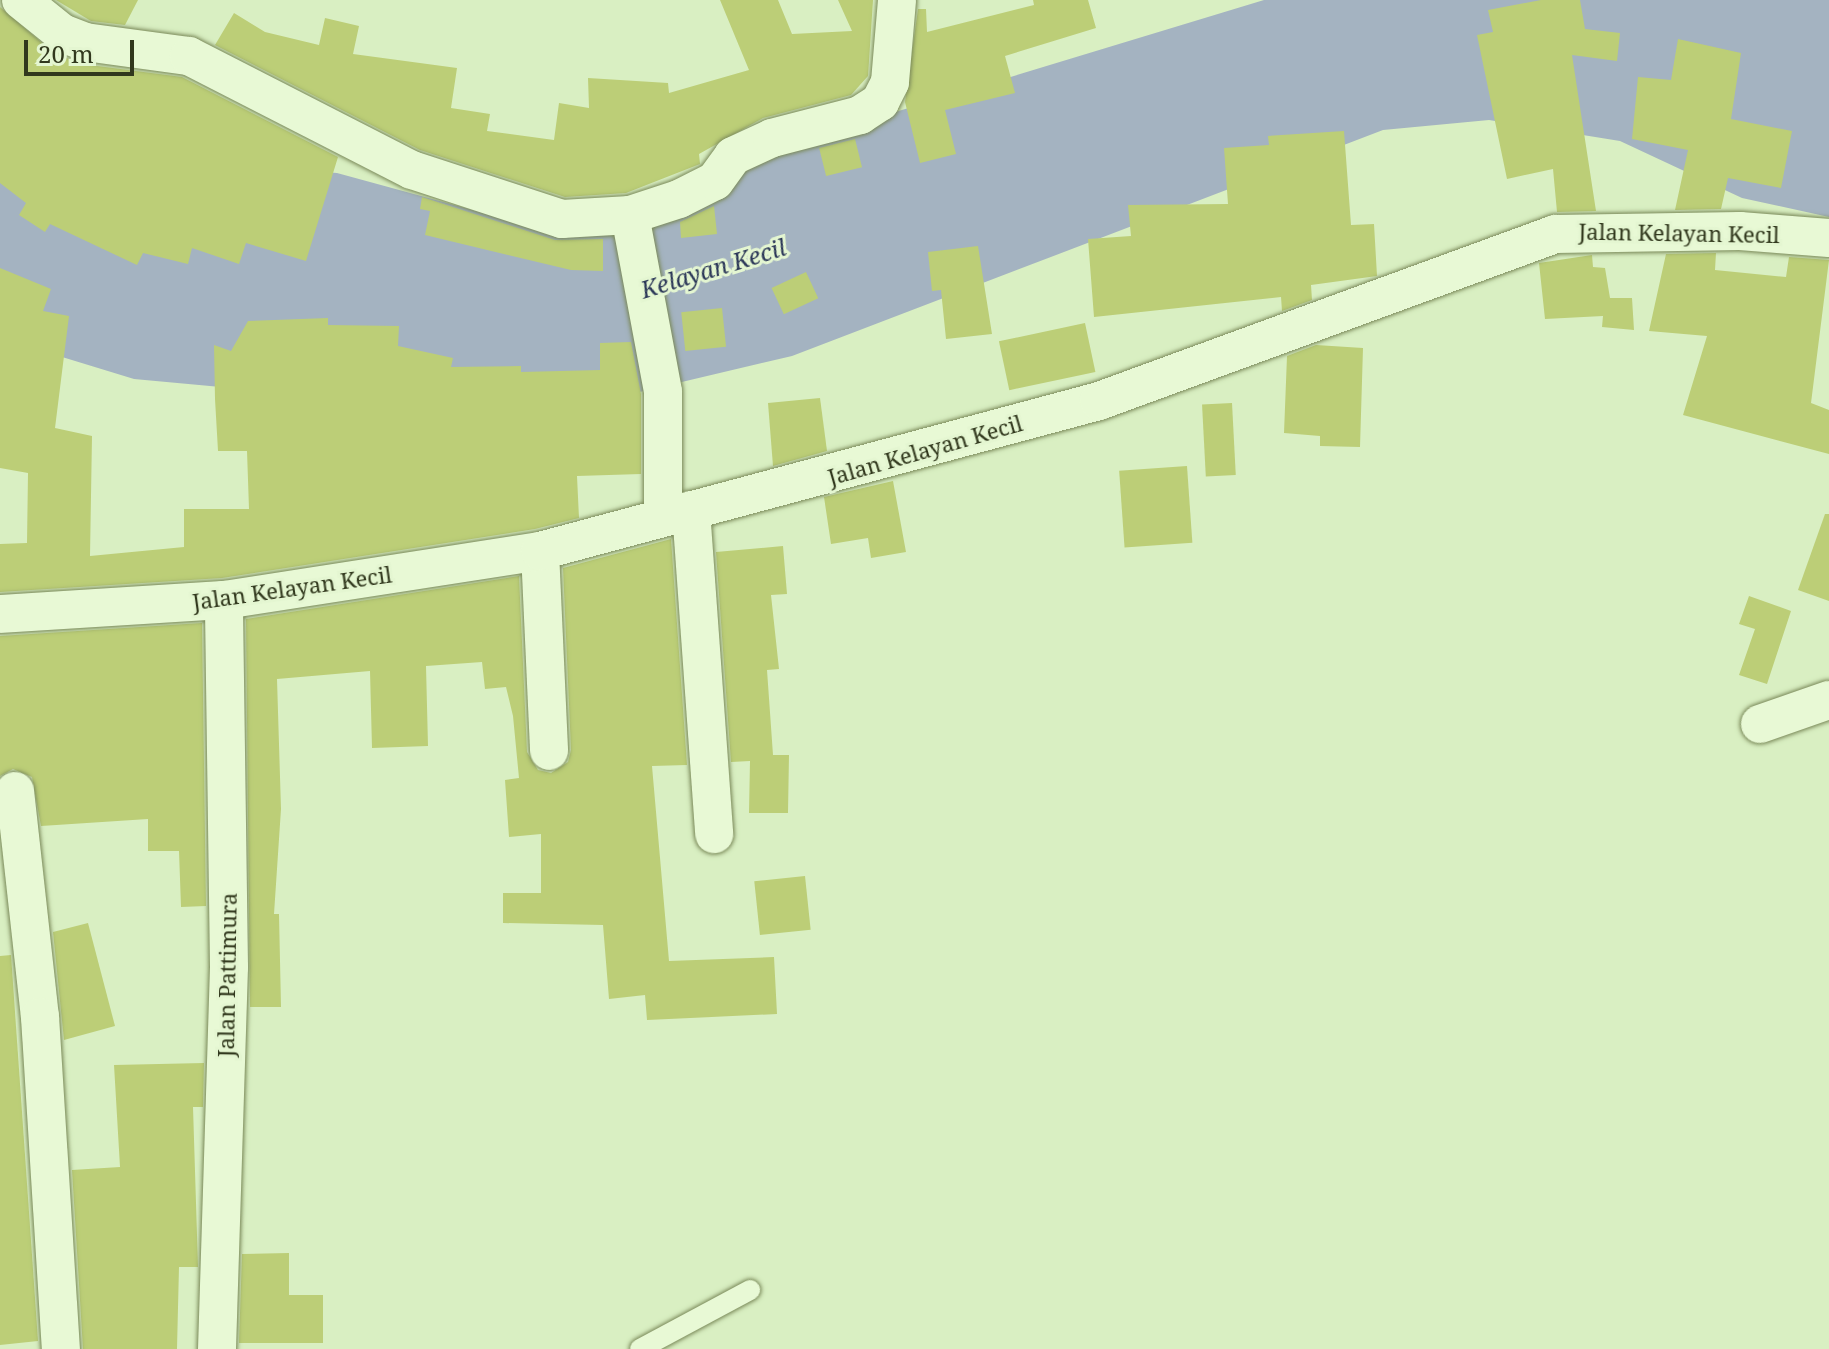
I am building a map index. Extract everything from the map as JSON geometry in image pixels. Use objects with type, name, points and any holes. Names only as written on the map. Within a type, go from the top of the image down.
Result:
[{"type":"street","points":[[21,0],[62,33],[85,42],[189,56],[412,170],[504,205],[562,219],[631,220],[715,181],[733,156],[772,138],[860,115],[880,102],[890,82],[897,0]]},
{"type":"street","points":[[631,220],[663,392],[714,834]]},
{"type":"street","name":"Jalan Kelayan Kecil","points":[[0,614],[224,600],[540,551],[1099,401],[1555,234],[1740,231],[1829,238]]},
{"type":"street","points":[[540,551],[549,751]]},
{"type":"street","name":"Jalan Pattimura","points":[[217,1349],[229,967],[224,600]]},
{"type":"street","points":[[1760,724],[1829,700]]},
{"type":"street","points":[[15,791],[40,1017],[61,1349]]},
{"type":"lane","points":[[640,1349],[750,1290]]},
{"type":"water","name":"Kelayan Kecil","points":[[1264,0],[1829,0],[1829,217],[1742,198],[1620,141],[1489,120],[1383,130],[792,356],[572,408],[353,399],[134,379],[0,338],[0,84],[174,161],[337,173],[531,226],[621,232],[760,153]]},
{"type":"building","points":[[56,0],[138,0],[125,25],[91,21]]},
{"type":"building","points":[[720,0],[778,0],[792,34],[852,31],[838,0],[873,0],[868,76],[851,95],[763,118],[699,154],[700,164],[626,193],[565,197],[420,150],[215,45],[234,13],[265,32],[319,45],[325,18],[359,26],[353,54],[457,68],[451,108],[490,114],[487,131],[554,140],[559,103],[589,108],[588,78],[668,83],[669,93],[749,70]]},
{"type":"building","points":[[1033,0],[1088,0],[1096,28],[1005,56],[1015,93],[945,110],[956,154],[920,163],[905,102],[918,9],[926,9],[927,32],[1034,5]]},
{"type":"building","points":[[1541,0],[1580,0],[1585,29],[1620,33],[1617,61],[1572,55],[1596,211],[1557,212],[1553,169],[1507,179],[1477,35],[1493,32],[1488,10]]},
{"type":"building","points":[[0,7],[54,53],[82,64],[182,77],[338,157],[306,261],[246,243],[239,264],[192,248],[188,264],[143,253],[137,265],[50,224],[45,232],[19,215],[26,203],[0,183]]},
{"type":"building","points":[[1678,39],[1741,53],[1731,119],[1792,131],[1781,188],[1728,178],[1721,209],[1675,210],[1688,150],[1632,139],[1638,77],[1671,80]]},
{"type":"building","points":[[1344,131],[1351,225],[1374,224],[1377,276],[1311,285],[1312,300],[1282,311],[1281,297],[1094,317],[1088,239],[1131,236],[1128,205],[1228,204],[1224,148],[1269,145],[1268,136]]},
{"type":"building","points":[[855,139],[862,167],[826,176],[819,148]]},
{"type":"building","points":[[422,197],[555,240],[603,239],[603,271],[571,270],[425,235],[430,211],[420,209]]},
{"type":"building","points":[[714,206],[717,234],[681,238],[680,222]]},
{"type":"building","points":[[978,246],[992,334],[946,339],[941,290],[932,291],[928,252]]},
{"type":"building","points":[[1716,253],[1715,270],[1786,277],[1789,257],[1829,260],[1811,403],[1829,410],[1829,454],[1683,415],[1707,336],[1649,331],[1666,254]]},
{"type":"building","points":[[1592,255],[1593,267],[1605,268],[1610,298],[1632,298],[1634,330],[1602,327],[1603,316],[1545,319],[1539,263]]},
{"type":"building","points":[[0,268],[51,289],[43,311],[69,316],[55,428],[92,436],[90,556],[184,547],[184,509],[249,509],[247,451],[218,451],[214,345],[231,351],[248,321],[328,318],[328,325],[399,326],[398,346],[453,358],[451,367],[521,366],[521,372],[600,370],[600,343],[631,342],[641,394],[641,474],[577,476],[579,518],[535,529],[222,578],[0,592],[0,544],[27,543],[28,473],[0,468]]},
{"type":"building","points":[[806,272],[818,298],[784,314],[772,288]]},
{"type":"building","points":[[722,308],[726,347],[685,351],[681,312]]},
{"type":"building","points":[[1085,323],[1095,372],[1009,390],[999,341]]},
{"type":"building","points":[[1316,345],[1363,348],[1360,447],[1320,446],[1320,436],[1284,433],[1287,356]]},
{"type":"building","points":[[820,398],[827,451],[773,466],[768,403]]},
{"type":"building","points":[[1232,403],[1236,475],[1206,476],[1202,405]]},
{"type":"building","points":[[1187,466],[1192,543],[1125,548],[1119,471]]},
{"type":"building","points":[[893,481],[906,552],[871,558],[868,538],[831,544],[824,497]]},
{"type":"building","points":[[1825,514],[1829,514],[1829,601],[1798,590]]},
{"type":"building","points":[[671,539],[687,765],[652,766],[669,961],[774,957],[777,1014],[647,1020],[645,995],[609,999],[603,925],[503,923],[503,893],[541,893],[541,834],[509,837],[505,780],[519,778],[513,716],[506,687],[485,689],[482,662],[426,666],[428,746],[372,748],[370,671],[277,679],[281,809],[274,914],[279,914],[281,1007],[250,1007],[246,619],[519,576],[527,752],[538,770],[551,773],[568,762],[571,750],[563,568]]},
{"type":"building","points":[[783,546],[787,594],[771,595],[779,669],[767,670],[773,755],[789,755],[788,813],[749,813],[750,761],[731,762],[716,552]]},
{"type":"building","points":[[1749,596],[1791,611],[1767,684],[1739,675],[1755,629],[1739,624]]},
{"type":"building","points":[[202,623],[206,906],[181,907],[179,851],[148,851],[148,819],[41,826],[32,777],[13,769],[0,776],[0,636]]},
{"type":"building","points":[[805,876],[811,930],[760,935],[754,881]]},
{"type":"building","points":[[88,923],[115,1026],[64,1040],[53,932]]},
{"type":"building","points":[[11,955],[38,1341],[0,1345],[0,956]]},
{"type":"building","points":[[204,1063],[203,1107],[193,1107],[198,1267],[179,1267],[177,1349],[83,1349],[72,1170],[120,1167],[114,1065]]},
{"type":"building","points":[[289,1253],[289,1295],[323,1295],[323,1343],[239,1343],[242,1254]]}]
